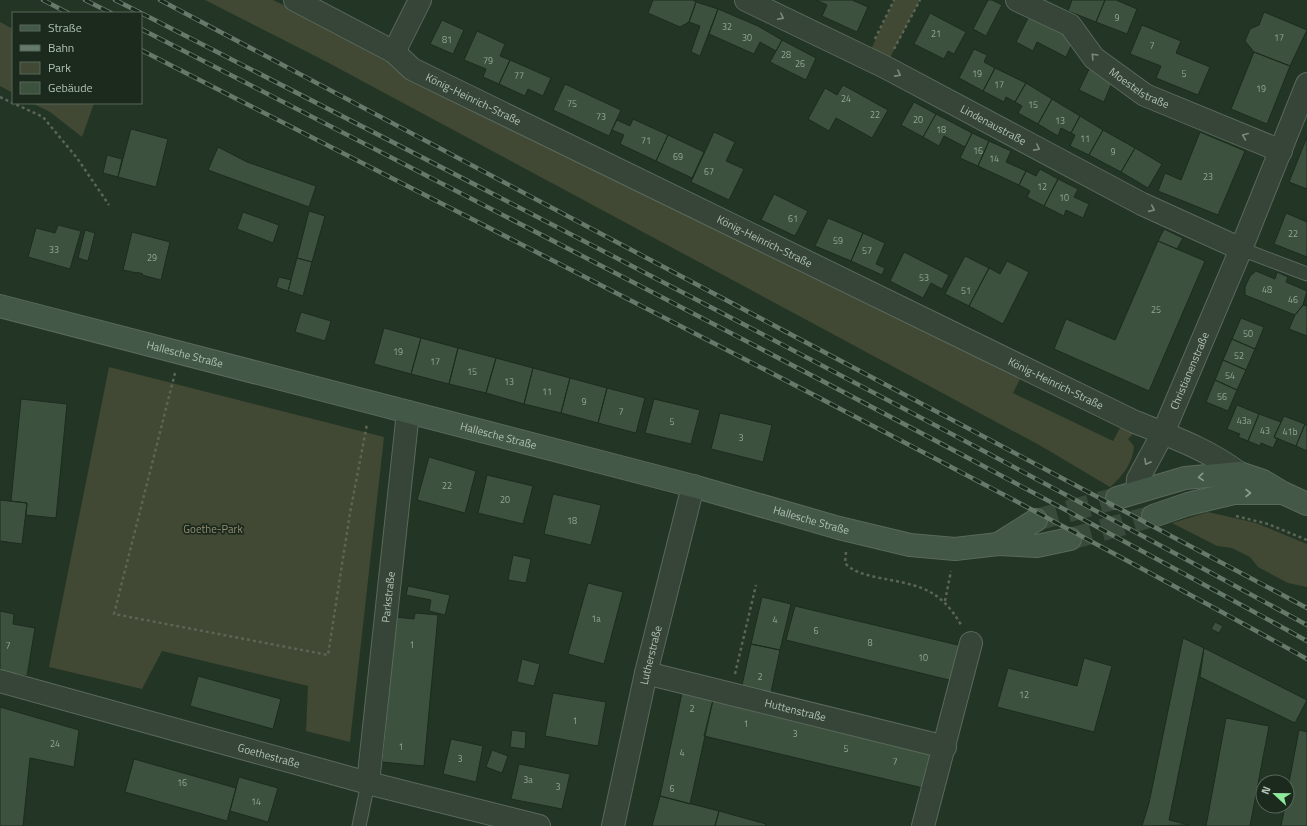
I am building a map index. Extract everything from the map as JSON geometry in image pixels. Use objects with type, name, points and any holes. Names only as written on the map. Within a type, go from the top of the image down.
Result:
[{"type":"main road","name":"Hallesche Straße","points":[[0,306],[693,486],[851,531],[930,548],[955,549],[998,544],[1037,546],[1070,539]]},
{"type":"main road","name":"König-Heinrich-Straße","points":[[1127,495],[1185,478],[1239,473],[1263,481],[1283,493],[1307,504]]},
{"type":"main road","name":"König-Heinrich-Straße","points":[[1153,516],[1234,493],[1283,493]]},
{"type":"main road","name":"Hallesche Straße","points":[[998,544],[1036,520]]},
{"type":"street","name":"König-Heinrich-Straße","points":[[295,0],[394,52],[412,69],[1135,422],[1199,447],[1239,473]]},
{"type":"street","points":[[394,52],[420,0]]},
{"type":"street","name":"Lindenaustraße","points":[[746,0],[876,62],[1142,204],[1241,248]]},
{"type":"street","name":"Moestelstraße","points":[[1017,0],[1070,25],[1094,58],[1145,95],[1281,151]]},
{"type":"street","name":"Christianenstraße","points":[[1127,495],[1138,479],[1163,433],[1241,248],[1307,84]]},
{"type":"street","name":"Parkstraße","points":[[368,783],[408,412]]},
{"type":"street","name":"Lutherstraße","points":[[613,826],[646,674],[693,486]]},
{"type":"street","points":[[923,826],[971,642]]},
{"type":"street","name":"Huttenstraße","points":[[646,674],[944,746]]},
{"type":"street","name":"Goethestraße","points":[[0,681],[368,783],[539,826]]},
{"type":"lane","points":[[1241,248],[1307,274]]},
{"type":"lane","points":[[359,826],[368,783]]},
{"type":"path","points":[[876,62],[894,0]]},
{"type":"path","points":[[876,62],[920,0]]},
{"type":"path","points":[[0,97],[12,103]]},
{"type":"path","points":[[15,104],[43,117],[77,158],[109,205]]},
{"type":"path","points":[[180,353],[114,614],[328,655],[350,514],[370,402]]},
{"type":"path","points":[[1213,498],[1227,514],[1268,524],[1307,540]]},
{"type":"path","points":[[851,531],[844,560],[848,566],[863,574],[924,589],[937,595],[953,610],[971,642]]},
{"type":"path","points":[[945,602],[950,573]]},
{"type":"path","points":[[730,694],[756,585]]},
{"type":"green space","points":[[205,0],[273,0],[369,46],[413,77],[1020,379],[1013,393],[1113,441],[1120,428],[1133,434],[1128,439],[1134,446],[1132,458],[1123,474],[1110,487],[1041,446],[325,61]]},
{"type":"green space","points":[[894,0],[920,0],[885,67],[867,58]]},
{"type":"green space","points":[[0,22],[12,28],[12,92],[0,86]]},
{"type":"green space","points":[[34,104],[94,104],[82,137],[50,112]]},
{"type":"green space","name":"Goethe-Park","points":[[109,367],[384,437],[350,742],[306,731],[308,686],[162,651],[142,689],[49,667]]},
{"type":"green space","points":[[1208,512],[1256,523],[1307,544],[1307,587],[1288,583],[1258,567],[1250,557],[1232,548],[1217,546],[1172,523]]},
{"type":"building","points":[[653,0],[693,0],[696,2],[689,22],[680,27],[648,13]]},
{"type":"building","points":[[816,0],[852,0],[868,7],[857,32],[822,16],[827,5]]},
{"type":"building","points":[[988,0],[992,0],[1002,5],[986,36],[973,29]]},
{"type":"building","points":[[1072,0],[1105,0],[1096,22],[1068,11]]},
{"type":"building","points":[[1105,0],[1116,0],[1137,9],[1127,34],[1096,22]]},
{"type":"building","points":[[696,2],[718,9],[700,56],[691,52],[700,26],[689,22]]},
{"type":"building","points":[[718,9],[758,26],[782,40],[776,51],[760,42],[754,54],[709,34]]},
{"type":"building","points":[[1264,12],[1307,30],[1290,66],[1254,52],[1245,41],[1250,29],[1259,25]]},
{"type":"building","points":[[930,13],[966,32],[954,54],[948,51],[944,59],[914,44]]},
{"type":"building","points":[[1029,16],[1074,40],[1066,57],[1037,42],[1033,51],[1016,42]]},
{"type":"building","points":[[442,20],[464,30],[453,54],[430,44]]},
{"type":"building","points":[[1142,25],[1181,41],[1176,53],[1210,67],[1198,95],[1156,78],[1161,66],[1130,54]]},
{"type":"building","points":[[477,31],[505,44],[500,56],[510,60],[499,84],[483,77],[486,69],[464,60]]},
{"type":"building","points":[[782,40],[816,58],[806,80],[770,62]]},
{"type":"building","points":[[974,49],[987,55],[984,62],[995,68],[983,91],[959,78]]},
{"type":"building","points":[[1254,52],[1290,66],[1267,124],[1231,109]]},
{"type":"building","points":[[510,60],[551,78],[543,96],[528,89],[525,96],[499,84]]},
{"type":"building","points":[[995,68],[1026,83],[1015,102],[1006,97],[1004,102],[983,91]]},
{"type":"building","points":[[1089,69],[1113,80],[1104,102],[1079,90]]},
{"type":"building","points":[[1026,83],[1052,99],[1038,124],[1018,113],[1022,106],[1015,102]]},
{"type":"building","points":[[565,84],[621,110],[609,136],[553,110]]},
{"type":"building","points":[[843,85],[888,110],[872,138],[836,118],[829,131],[808,119],[825,88],[837,95]]},
{"type":"building","points":[[1052,99],[1080,116],[1071,133],[1061,128],[1058,136],[1038,124]]},
{"type":"building","points":[[914,102],[936,114],[923,137],[901,125]]},
{"type":"building","points":[[936,114],[972,133],[965,147],[944,136],[939,146],[923,137]]},
{"type":"building","points":[[1080,116],[1103,130],[1089,155],[1070,146],[1075,135],[1071,133]]},
{"type":"building","points":[[633,119],[668,135],[656,161],[620,144],[624,135],[612,130],[617,120],[630,126]]},
{"type":"building","points":[[131,129],[168,139],[156,187],[118,177]]},
{"type":"building","points":[[1103,130],[1135,148],[1121,172],[1089,155]]},
{"type":"building","points":[[714,132],[735,142],[726,161],[744,169],[729,200],[691,182]]},
{"type":"building","points":[[1200,132],[1245,151],[1218,215],[1158,191],[1165,173],[1181,180]]},
{"type":"building","points":[[972,133],[989,141],[978,166],[960,158]]},
{"type":"building","points":[[668,135],[704,152],[692,178],[656,161]]},
{"type":"building","points":[[1307,137],[1307,189],[1289,182]]},
{"type":"building","points":[[989,141],[1011,151],[1006,162],[1026,171],[1019,185],[978,166]]},
{"type":"building","points":[[218,147],[247,162],[316,186],[309,207],[208,170]]},
{"type":"building","points":[[1135,148],[1162,164],[1148,188],[1121,172]]},
{"type":"building","points":[[107,155],[122,159],[118,177],[103,173]]},
{"type":"building","points":[[1040,169],[1058,179],[1044,206],[1027,197],[1030,191],[1019,185],[1026,171],[1036,176]]},
{"type":"building","points":[[1058,179],[1078,189],[1074,197],[1089,204],[1083,218],[1066,210],[1064,216],[1044,206]]},
{"type":"building","points":[[774,194],[808,211],[795,236],[761,220]]},
{"type":"building","points":[[309,211],[325,216],[312,262],[297,258]]},
{"type":"building","points":[[243,212],[279,225],[273,243],[237,229]]},
{"type":"building","points":[[1286,213],[1307,222],[1307,257],[1274,244]]},
{"type":"building","points":[[828,218],[863,233],[851,261],[815,246]]},
{"type":"building","points":[[58,225],[81,231],[70,269],[28,257],[36,228],[55,233]]},
{"type":"building","points":[[1164,229],[1183,238],[1177,249],[1158,241]]},
{"type":"building","points":[[85,230],[95,233],[88,261],[78,258]]},
{"type":"building","points":[[132,232],[170,242],[161,280],[142,275],[143,274],[137,272],[123,270]]},
{"type":"building","points":[[863,233],[885,243],[876,264],[885,268],[882,275],[851,261]]},
{"type":"building","points":[[1158,241],[1205,261],[1149,391],[1054,349],[1066,319],[1115,340]]},
{"type":"building","points":[[904,252],[949,275],[942,289],[931,283],[923,298],[890,281]]},
{"type":"building","points":[[965,256],[989,268],[969,306],[945,294]]},
{"type":"building","points":[[297,258],[312,262],[303,296],[288,291]]},
{"type":"building","points":[[1007,261],[1029,272],[1003,324],[969,306],[989,268],[1000,274]]},
{"type":"building","points":[[1256,271],[1275,279],[1277,272],[1288,277],[1286,282],[1307,291],[1303,305],[1295,315],[1245,295],[1245,287],[1250,276]]},
{"type":"building","points":[[279,277],[291,280],[288,291],[276,287]]},
{"type":"building","points":[[1303,305],[1307,306],[1307,336],[1289,329],[1295,315]]},
{"type":"building","points":[[301,312],[331,321],[325,341],[295,332]]},
{"type":"building","points":[[1241,318],[1264,327],[1255,349],[1232,339]]},
{"type":"building","points":[[384,328],[421,338],[411,374],[374,364]]},
{"type":"building","points":[[421,338],[458,348],[449,384],[411,374]]},
{"type":"building","points":[[1232,339],[1255,349],[1246,370],[1223,360]]},
{"type":"building","points":[[458,348],[496,358],[486,393],[449,384]]},
{"type":"building","points":[[496,358],[533,368],[524,404],[486,393]]},
{"type":"building","points":[[1223,360],[1246,370],[1237,390],[1215,380]]},
{"type":"building","points":[[533,368],[570,378],[561,413],[524,404]]},
{"type":"building","points":[[570,378],[607,388],[598,423],[561,413]]},
{"type":"building","points":[[1215,380],[1237,390],[1228,411],[1206,402]]},
{"type":"building","points":[[607,388],[645,398],[636,433],[598,423]]},
{"type":"building","points":[[21,399],[67,404],[56,518],[26,515],[27,503],[11,501]]},
{"type":"building","points":[[654,399],[700,410],[691,444],[645,433]]},
{"type":"building","points":[[1237,405],[1259,414],[1248,441],[1238,437],[1240,434],[1227,429]]},
{"type":"building","points":[[720,413],[772,425],[763,462],[711,449]]},
{"type":"building","points":[[1259,414],[1281,422],[1274,437],[1277,439],[1273,448],[1261,443],[1260,446],[1248,441]]},
{"type":"building","points":[[1284,416],[1305,424],[1296,446],[1274,437]]},
{"type":"building","points":[[1305,424],[1307,425],[1307,451],[1296,446]]},
{"type":"building","points":[[429,457],[476,471],[465,513],[417,500]]},
{"type":"building","points":[[487,475],[533,486],[523,524],[478,513]]},
{"type":"building","points":[[553,494],[601,505],[591,545],[544,534]]},
{"type":"building","points":[[0,500],[27,503],[22,544],[0,541]]},
{"type":"building","points":[[513,555],[531,559],[526,583],[508,580]]},
{"type":"building","points":[[588,583],[623,592],[604,664],[568,654]]},
{"type":"building","points":[[408,586],[450,595],[445,615],[429,611],[431,600],[406,595]]},
{"type":"building","points":[[762,597],[791,604],[780,650],[751,644]]},
{"type":"building","points":[[795,606],[962,646],[953,681],[786,640]]},
{"type":"building","points":[[0,611],[14,614],[13,624],[35,628],[27,676],[0,671]]},
{"type":"building","points":[[415,613],[438,615],[424,766],[382,762],[396,617],[414,619]]},
{"type":"building","points":[[1215,622],[1223,626],[1219,633],[1211,629]]},
{"type":"building","points":[[1183,638],[1204,648],[1169,820],[1189,825],[1142,826],[1149,803]]},
{"type":"building","points":[[751,644],[780,650],[770,697],[741,690]]},
{"type":"building","points":[[1204,648],[1307,700],[1295,723],[1200,677]]},
{"type":"building","points":[[1084,658],[1112,666],[1094,732],[997,707],[1008,668],[1077,686]]},
{"type":"building","points":[[522,659],[540,664],[534,686],[517,682]]},
{"type":"building","points":[[198,676],[281,699],[273,729],[190,706]]},
{"type":"building","points":[[553,693],[606,702],[598,746],[545,736]]},
{"type":"building","points":[[682,693],[713,700],[690,804],[660,796]]},
{"type":"building","points":[[713,700],[932,753],[923,788],[704,736]]},
{"type":"building","points":[[0,707],[79,730],[74,767],[30,758],[23,826],[0,826]]},
{"type":"building","points":[[1226,718],[1269,726],[1260,774],[1255,774],[1255,800],[1250,826],[1206,826]]},
{"type":"building","points":[[512,730],[526,732],[525,749],[510,747]]},
{"type":"building","points":[[1299,730],[1307,732],[1307,826],[1281,826],[1283,814],[1295,814],[1295,774],[1291,774]]},
{"type":"building","points":[[451,739],[483,746],[476,782],[443,774]]},
{"type":"building","points":[[492,750],[508,756],[502,773],[486,767]]},
{"type":"building","points":[[134,759],[236,788],[227,821],[125,792]]},
{"type":"building","points":[[519,764],[570,774],[562,809],[511,799]]},
{"type":"building","points":[[239,777],[278,788],[268,822],[230,811]]},
{"type":"building","points":[[660,796],[719,811],[715,826],[652,826]]},
{"type":"building","points":[[719,811],[766,824],[765,826],[715,826]]},
{"type":"tunnel","points":[[1036,520],[1117,498]]},
{"type":"tunnel","points":[[1070,539],[1153,516]]},
{"type":"railway","points":[[43,0],[66,12]]},
{"type":"railway","points":[[85,0],[109,12]]},
{"type":"railway","points":[[115,0],[139,12]]},
{"type":"railway","points":[[160,0],[1307,608]]},
{"type":"railway","points":[[142,14],[726,315],[1307,625]]},
{"type":"railway","points":[[142,30],[726,330],[1017,484],[1307,641]]},
{"type":"railway","points":[[142,51],[872,425],[1018,502],[1307,659]]}]
